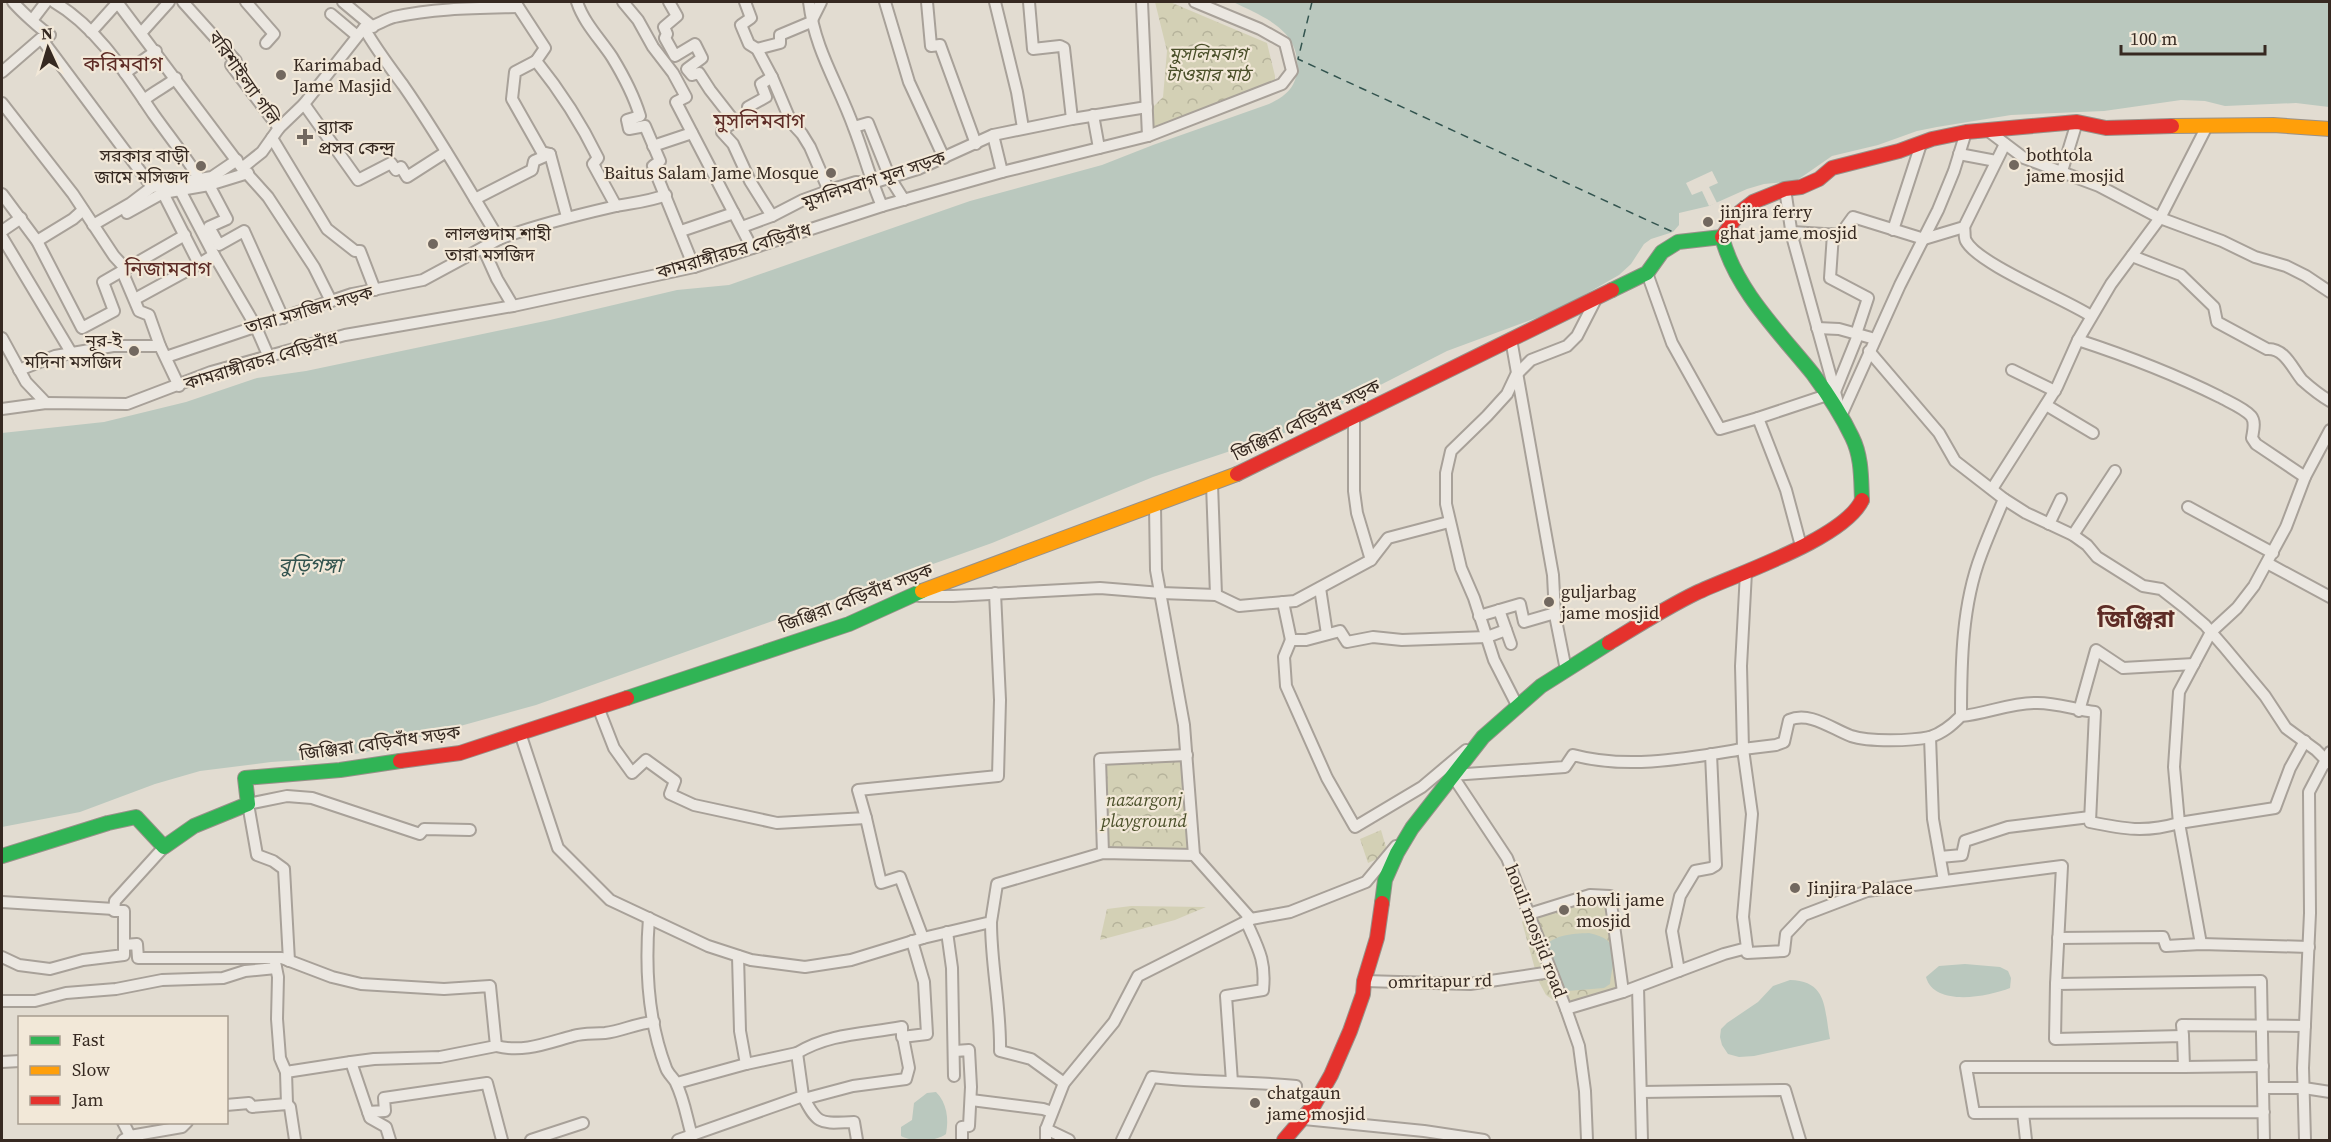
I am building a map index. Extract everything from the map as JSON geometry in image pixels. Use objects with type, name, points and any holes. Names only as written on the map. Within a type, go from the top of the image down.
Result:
[{"type":"street","points":[[13,2],[33,19],[152,187]]},
{"type":"street","points":[[33,19],[46,2]]},
{"type":"street","points":[[54,2],[65,8],[91,32],[125,73],[199,178]]},
{"type":"street","points":[[91,32],[118,2],[256,186],[268,197],[314,267],[331,301]]},
{"type":"street","points":[[142,32],[169,2]]},
{"type":"street","name":"বরিশাইল্যা গলি","points":[[183,2],[236,61],[231,65],[279,128]]},
{"type":"street","points":[[246,2],[274,34],[266,43]]},
{"type":"street","points":[[343,2],[403,85],[499,239]]},
{"type":"street","points":[[577,2],[588,25],[613,60],[640,115],[626,121],[629,129],[644,126],[660,161],[653,166],[694,267]]},
{"type":"street","points":[[623,2],[638,20],[686,96],[676,101],[752,248]]},
{"type":"street","points":[[669,2],[677,16],[664,27],[667,34],[665,38],[675,56],[695,44],[702,58],[687,69],[692,75],[699,73],[735,122]]},
{"type":"street","points":[[745,2],[751,18],[741,25],[749,44],[757,49],[791,122],[810,147],[829,191]]},
{"type":"street","points":[[809,2],[811,22],[819,50],[854,127],[882,206]]},
{"type":"street","points":[[757,49],[781,42],[780,35],[811,22],[821,2]]},
{"type":"street","points":[[885,2],[909,82],[944,158]]},
{"type":"street","points":[[927,2],[932,46],[940,46],[976,144]]},
{"type":"street","points":[[995,2],[1017,92],[1023,128]]},
{"type":"street","points":[[1029,2],[1033,49],[1060,46],[1064,48],[1072,118]]},
{"type":"street","points":[[1142,2],[1148,136]]},
{"type":"street","name":"কামরাঙ্গীরচর বেড়িবাঁধ","points":[[2,409],[46,403],[127,404],[179,386],[210,372],[345,335],[513,306],[694,267],[882,206],[1002,172],[1148,136],[1282,84],[1292,71],[1285,43],[1260,29],[1195,2]]},
{"type":"street","points":[[96,227],[152,187],[181,192],[209,185],[242,167],[262,152],[279,128],[304,104],[364,30],[392,18],[451,9],[517,4],[545,48],[536,61],[515,72],[512,99],[542,152],[550,154]]},
{"type":"street","points":[[331,14],[364,30]]},
{"type":"street","points":[[2,72],[40,39],[47,38]]},
{"type":"street","points":[[125,73],[156,51]]},
{"type":"street","points":[[536,61],[561,91],[585,130],[598,158],[593,164],[616,206]]},
{"type":"street","points":[[772,77],[761,84],[766,97],[748,107],[749,114],[723,129],[722,132],[733,144],[750,181],[772,216]]},
{"type":"street","points":[[144,100],[158,88],[164,88],[176,78]]},
{"type":"street","points":[[2,104],[6,117],[73,194],[124,270],[140,311],[149,315],[160,346],[179,386]]},
{"type":"street","points":[[304,104],[358,180],[391,163],[396,170],[401,167],[407,177],[446,152]]},
{"type":"street","name":"মুসলিমবাগ মূল সড়ক","points":[[742,227],[772,216],[803,200],[856,182],[872,183],[890,178],[944,158],[993,135],[1072,118],[1147,107]]},
{"type":"street","points":[[1093,115],[1099,148]]},
{"type":"street","points":[[2062,171],[2077,122]]},
{"type":"street","points":[[1831,394],[1764,315],[1727,257],[1722,237],[1740,212],[1753,202],[1785,189],[1801,187],[1819,179],[1832,168],[1899,151],[1932,139],[1966,132],[2077,122],[2106,128],[2273,125],[2330,129]]},
{"type":"street","points":[[854,127],[868,123],[890,178],[904,200]]},
{"type":"street","points":[[1992,489],[2055,391],[2091,316],[2111,284],[2160,218],[2206,126]]},
{"type":"street","points":[[1987,130],[2024,158],[2099,186],[2160,218],[2222,241],[2255,257],[2286,266],[2329,291]]},
{"type":"street","points":[[1841,416],[1869,351],[1938,210],[1966,132]]},
{"type":"street","points":[[653,146],[692,133]]},
{"type":"street","points":[[993,135],[1002,172]]},
{"type":"street","points":[[272,138],[327,229],[355,251],[360,251],[375,290]]},
{"type":"street","points":[[1893,230],[1921,144]]},
{"type":"street","points":[[2005,144],[1964,227],[1966,241],[1985,261],[2070,303],[2091,316]]},
{"type":"street","points":[[474,199],[532,170],[534,161],[550,154]]},
{"type":"street","points":[[550,154],[567,218]]},
{"type":"street","points":[[1959,154],[1996,161]]},
{"type":"street","points":[[96,227],[164,189],[242,167]]},
{"type":"street","points":[[209,185],[227,219],[209,227],[219,245],[244,231],[283,318]]},
{"type":"street","points":[[164,189],[199,264]]},
{"type":"street","points":[[1283,602],[1291,640],[1284,657],[1286,686],[1327,778],[1355,827],[1422,787],[1541,686],[1566,670],[1696,593],[1801,546],[1830,531],[1852,514],[1862,502],[1861,465],[1853,438],[1831,394],[1817,328],[1791,232],[1785,189]]},
{"type":"street","points":[[181,192],[255,325],[268,355]]},
{"type":"street","points":[[2,194],[37,241],[81,328],[114,311],[103,282],[185,235]]},
{"type":"street","name":"তারা মসজিদ সড়ক","points":[[166,357],[352,294],[423,280],[499,239],[525,229],[616,206],[651,201],[666,195]]},
{"type":"street","points":[[37,241],[73,219],[83,210]]},
{"type":"street","points":[[681,231],[734,213]]},
{"type":"street","points":[[1791,232],[1840,235],[1853,217],[1924,239],[1964,227]]},
{"type":"street","points":[[2,231],[21,218]]},
{"type":"street","points":[[1647,273],[1672,343],[1719,429],[1831,394],[1857,334],[1868,298],[1830,278],[1833,234]]},
{"type":"street","name":"জিঞ্জিরা বেড়িবাঁধ সড়ক","points":[[248,804],[245,778],[340,770],[450,754],[849,624],[909,596],[1253,468],[1354,416],[1647,273],[1656,258],[1676,236],[1722,237]]},
{"type":"street","points":[[2,237],[72,354]]},
{"type":"street","points":[[483,248],[497,279],[513,306]]},
{"type":"street","points":[[135,299],[214,255]]},
{"type":"street","points":[[2132,256],[2181,275],[2214,307],[2217,322],[2267,349],[2284,354],[2301,378],[2317,393],[2330,401]]},
{"type":"street","points":[[1518,707],[1494,660],[1461,568],[1449,522],[1445,483],[1451,451],[1507,394],[1516,375],[1531,360],[1567,346],[1577,336],[1596,299]]},
{"type":"street","points":[[1817,328],[1839,330],[1875,339]]},
{"type":"street","points":[[2,338],[26,381],[46,403]]},
{"type":"street","points":[[1511,339],[1551,566],[1555,613],[1566,670]]},
{"type":"street","points":[[2078,340],[2182,379],[2230,402],[2252,416],[2254,422],[2252,438],[2256,444],[2305,477]]},
{"type":"street","points":[[19,370],[55,356],[113,346],[160,346]]},
{"type":"street","points":[[1869,351],[1939,433],[1955,462],[2004,499],[2073,535],[2087,545],[2097,557],[2143,586],[2161,589],[2184,607],[2211,632],[2265,696],[2280,720],[2328,758],[2309,792],[2305,1140]]},
{"type":"street","points":[[2012,370],[2055,391]]},
{"type":"street","points":[[2046,405],[2093,433]]},
{"type":"street","points":[[1354,416],[1354,490],[1357,513],[1371,560]]},
{"type":"street","points":[[1758,418],[1786,490],[1801,546]]},
{"type":"street","points":[[2200,944],[2178,823],[2174,767],[2179,692],[2211,632],[2237,608],[2254,586],[2286,527],[2305,477],[2324,452],[2330,430]]},
{"type":"street","points":[[2073,535],[2115,471]]},
{"type":"street","points":[[1212,484],[1216,595]]},
{"type":"street","points":[[1961,716],[1961,663],[1969,598],[1980,556],[2004,499]]},
{"type":"street","points":[[2049,524],[2061,499]]},
{"type":"street","points":[[1155,506],[1156,570],[1182,714],[1194,855],[1249,920],[1265,970],[1263,990],[1227,996],[1232,1082]]},
{"type":"street","points":[[2188,507],[2273,553]]},
{"type":"street","points":[[909,596],[953,596],[1100,588],[1216,595],[1239,606],[1295,601],[1371,560],[1388,537],[1449,522]]},
{"type":"street","points":[[2266,563],[2330,597]]},
{"type":"street","points":[[1746,572],[1741,666],[1743,749],[1752,814],[1743,917],[1747,953],[1784,951],[1786,934],[1804,915],[1867,891],[2062,866],[2055,1039],[2182,1036]]},
{"type":"street","points":[[1320,588],[1327,634]]},
{"type":"street","points":[[903,1037],[927,1034],[924,981],[918,939],[900,877],[881,884],[858,790],[998,776],[1000,700],[995,593]]},
{"type":"street","points":[[1479,616],[1520,604],[1524,621],[1555,613]]},
{"type":"street","points":[[1499,610],[1511,644]]},
{"type":"street","points":[[1291,640],[1306,640],[1340,631],[1347,642],[1373,637],[1401,640],[1487,637],[1506,630]]},
{"type":"street","points":[[2079,711],[2096,650],[2122,668],[2194,664]]},
{"type":"street","points":[[1452,775],[1565,767],[1573,755],[1598,762],[1653,762],[1776,745],[1784,742],[1789,720],[1794,718],[1817,720],[1852,736],[1871,740],[1930,736],[1949,728],[1961,716],[1981,714],[1999,707],[2037,703],[2095,712],[2090,822],[2119,828],[2156,830],[2178,823],[2275,808],[2290,768],[2305,741]]},
{"type":"street","points":[[598,707],[614,748],[632,773],[646,760],[675,781],[670,794],[694,805],[777,823],[866,818]]},
{"type":"street","points":[[520,733],[558,849],[610,900],[708,946],[751,960],[805,967],[851,960],[918,939],[992,922]]},
{"type":"street","points":[[1046,1140],[1046,1129],[1064,1083],[1114,1022],[1138,976],[1249,920],[1290,912],[1366,882],[1438,796],[1483,736]]},
{"type":"street","points":[[1930,736],[1933,819],[1944,881]]},
{"type":"street","points":[[1679,971],[1672,931],[1680,896],[1695,871],[1711,868],[1716,864],[1711,754]]},
{"type":"street","points":[[1103,853],[1100,759],[1187,755]]},
{"type":"street","name":"houli mosjid road","points":[[1452,775],[1507,858],[1566,1009],[1638,987],[1724,954],[1747,948]]},
{"type":"street","points":[[114,909],[115,901],[120,894],[164,847],[183,832],[207,818],[248,804],[286,796],[312,798],[420,834],[424,829],[470,830]]},
{"type":"street","points":[[248,804],[257,855],[273,861],[284,869],[289,961]]},
{"type":"street","points":[[2,855],[108,823],[136,817],[164,847]]},
{"type":"street","points":[[1940,857],[1962,855],[1965,841],[2008,827],[2090,817]]},
{"type":"street","points":[[1284,1140],[1304,1119],[1331,1076],[1350,1031],[1363,994],[1364,981],[1377,938],[1385,880],[1412,828]]},
{"type":"street","points":[[1064,1083],[1031,1059],[1000,1051],[1000,1026],[991,951],[997,884],[1103,853],[1194,855]]},
{"type":"street","points":[[1529,914],[1590,896],[1610,896],[1623,992]]},
{"type":"street","points":[[2,902],[124,911],[124,955],[89,959],[50,969],[19,965],[2,957]]},
{"type":"street","points":[[649,918],[646,963],[654,1022],[667,1070],[676,1083],[692,1136]]},
{"type":"street","points":[[947,932],[952,968],[954,1076]]},
{"type":"street","points":[[2058,938],[2163,937],[2166,946],[2200,944],[2308,947]]},
{"type":"street","points":[[124,945],[137,944],[138,958],[275,963]]},
{"type":"street","points":[[738,956],[740,1031],[746,1064]]},
{"type":"street","points":[[2,1001],[35,1001],[66,993],[116,989],[162,980],[223,978],[275,963],[282,958],[332,977],[361,984],[444,989],[490,986],[496,1046]]},
{"type":"street","points":[[275,963],[278,976],[277,1019],[280,1058],[286,1072],[287,1104],[290,1107],[294,1140]]},
{"type":"street","name":"omritapur rd","points":[[1364,981],[1470,984],[1551,972]]},
{"type":"street","points":[[2056,984],[2261,981],[2265,1088],[2264,1140]]},
{"type":"street","points":[[1638,987],[1642,1140]]},
{"type":"street","points":[[1566,1009],[1579,1046],[1586,1091],[1587,1140]]},
{"type":"street","points":[[286,1072],[374,1059],[440,1057],[496,1046],[509,1049],[544,1045],[575,1035],[607,1033],[638,1023],[654,1022]]},
{"type":"street","points":[[2184,1067],[2182,1025],[2305,1026]]},
{"type":"street","points":[[676,1083],[797,1053],[813,1043],[840,1035],[902,1027],[909,1068],[906,1079],[853,1086],[804,1097],[711,1135],[692,1136],[678,1140]]},
{"type":"street","points":[[955,1051],[969,1050],[971,1100],[969,1126],[962,1127],[962,1140]]},
{"type":"street","points":[[797,1053],[804,1097],[813,1116],[825,1123],[854,1122],[857,1140]]},
{"type":"street","points":[[2,1062],[18,1061]]},
{"type":"street","points":[[351,1062],[370,1118],[386,1127],[390,1140]]},
{"type":"street","points":[[2263,1066],[1966,1067],[1974,1113],[2264,1112]]},
{"type":"street","points":[[1122,1140],[1152,1077],[1296,1086]]},
{"type":"street","points":[[368,1112],[385,1111],[384,1098],[487,1083],[502,1140]]},
{"type":"street","points":[[2265,1088],[2304,1088],[2330,1092]]},
{"type":"street","points":[[1641,1092],[1785,1090],[1800,1140]]},
{"type":"street","points":[[971,1100],[1052,1112]]},
{"type":"street","points":[[228,1105],[249,1103],[252,1107],[287,1104]]},
{"type":"street","points":[[2023,1113],[2026,1140]]},
{"type":"street","points":[[1304,1119],[1424,1131],[1485,1140]]},
{"type":"street","points":[[531,1140],[583,1122]]},
{"type":"street","points":[[127,1138],[182,1127],[185,1124]]},
{"type":"street","points":[[1046,1129],[1069,1140]]},
{"type":"green space","name":"মুসলিমবাগ টাওয়ার মাঠ","points":[[1155,2],[1170,2],[1267,43],[1275,84],[1151,129],[1152,108],[1163,97],[1167,51]]},
{"type":"green space","name":"nazargonj playground","points":[[1187,755],[1194,855],[1103,853],[1100,759]]},
{"type":"green space","points":[[1381,830],[1388,854],[1368,863],[1360,839]]},
{"type":"green space","points":[[1572,899],[1612,901],[1622,934],[1624,958],[1621,981],[1617,991],[1566,1009],[1546,995],[1538,980],[1522,922],[1529,914]]},
{"type":"green space","points":[[1131,906],[1206,907],[1175,920],[1100,940],[1107,909]]},
{"type":"water","name":"বুড়িগঙ্গা","points":[[1233,2],[2329,2],[2329,107],[2296,103],[2225,106],[2205,101],[2181,100],[2104,111],[2011,115],[1917,131],[1878,145],[1832,156],[1796,181],[1764,184],[1709,206],[1679,213],[1679,225],[1673,232],[1651,239],[1644,244],[1631,264],[1619,275],[1558,310],[1447,351],[1290,431],[1153,477],[992,543],[536,705],[366,752],[331,758],[271,762],[200,771],[155,784],[80,812],[2,827],[2,433],[104,422],[186,402],[257,378],[306,371],[550,320],[677,290],[729,285],[970,201],[1102,165],[1269,104],[1291,88],[1296,77],[1297,57],[1287,35],[1257,13]]},
{"type":"water","points":[[1589,933],[1600,936],[1611,945],[1614,958],[1610,984],[1604,988],[1567,991],[1560,984],[1543,947],[1559,937]]},
{"type":"water","points":[[1965,964],[2000,967],[2008,971],[2011,978],[2010,988],[1975,996],[1950,996],[1939,993],[1926,977],[1939,966]]},
{"type":"water","points":[[1790,980],[1811,985],[1818,991],[1825,1007],[1830,1039],[1754,1056],[1739,1057],[1728,1054],[1722,1045],[1721,1029],[1758,1002],[1773,986]]},
{"type":"water","points":[[936,1092],[943,1101],[946,1112],[946,1134],[936,1139],[924,1140],[901,1136],[901,1127],[912,1120],[914,1103],[927,1093]]},
{"type":"pier","points":[[1712,171],[1718,183],[1709,187],[1717,203],[1709,206],[1702,191],[1692,195],[1686,183]]},
{"type":"ferry route","points":[[1312,2],[1298,59],[1673,232]]},
{"type":"traffic: fast","points":[[1612,290],[1647,273],[1662,252],[1678,242],[1722,237]]},
{"type":"traffic: fast","points":[[1722,237],[1728,256],[1748,292],[1813,374],[1848,429],[1859,460],[1862,500]]},
{"type":"traffic: fast","points":[[627,698],[849,624],[922,591]]},
{"type":"traffic: fast","points":[[1382,903],[1385,880],[1412,828],[1483,737],[1541,686],[1609,643]]},
{"type":"traffic: fast","points":[[2,856],[108,823],[136,817],[164,847],[194,826],[248,804],[245,778],[340,770],[400,761]]},
{"type":"traffic: slow","points":[[2172,126],[2273,125],[2330,129]]},
{"type":"traffic: slow","points":[[922,591],[1237,474]]},
{"type":"traffic: jam","points":[[1722,237],[1740,212],[1753,202],[1785,189],[1801,187],[1819,179],[1832,168],[1899,151],[1932,139],[1966,132],[2077,122],[2106,128],[2172,126]]},
{"type":"traffic: jam","points":[[1237,474],[1612,290]]},
{"type":"traffic: jam","points":[[1609,643],[1696,593],[1812,542],[1851,514],[1862,500]]},
{"type":"traffic: jam","points":[[400,761],[460,753],[627,698]]},
{"type":"traffic: jam","points":[[1284,1140],[1314,1105],[1331,1075],[1350,1031],[1363,994],[1364,981],[1377,938],[1382,903]]},
{"type":"place","name":"Karimabad Jame Masjid","points":[[281,75]]},
{"type":"place","name":"ব্র্যাক প্রসব কেন্দ্র","points":[[305,137]]},
{"type":"place","name":"bothtola jame mosjid","points":[[2014,165]]},
{"type":"place","name":"সরকার বাড়ী জামে মসিজদ","points":[[201,166]]},
{"type":"place","name":"Baitus Salam Jame Mosque","points":[[831,173]]},
{"type":"place","name":"jinjira ferry ghat jame mosjid","points":[[1708,222]]},
{"type":"place","name":"লালগুদাম শাহী তারা মসজিদ","points":[[433,244]]},
{"type":"place","name":"নূর-ই মদিনা মসজিদ","points":[[134,351]]},
{"type":"place","name":"guljarbag jame mosjid","points":[[1549,602]]},
{"type":"place","name":"Jinjira Palace","points":[[1795,888]]},
{"type":"place","name":"howli jame mosjid","points":[[1564,910]]},
{"type":"place","name":"chatgaun jame mosjid","points":[[1255,1103]]},
{"type":"district","name":"করিমবাগ","points":[[123,64]]},
{"type":"district","name":"মুসলিমবাগ","points":[[759,121]]},
{"type":"district","name":"নিজামবাগ","points":[[168,269]]},
{"type":"district","name":"জিঞ্জিরা","points":[[2136,619]]}]
